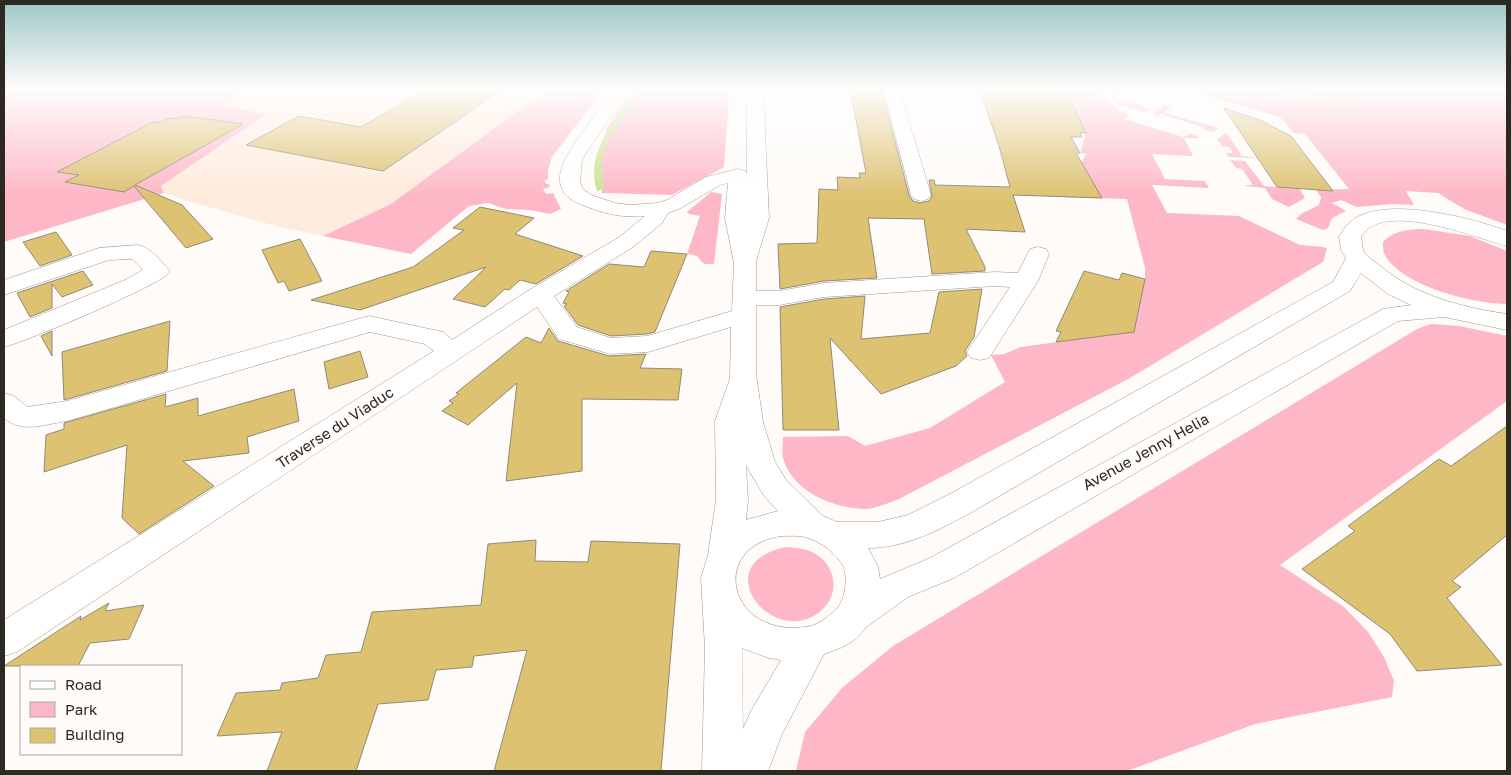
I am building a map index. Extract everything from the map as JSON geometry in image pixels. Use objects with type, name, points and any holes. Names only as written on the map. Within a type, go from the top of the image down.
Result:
[{"type":"street","points":[[598,124],[573,159],[570,174],[570,182],[575,192],[596,205],[630,211],[660,210],[713,181],[738,175],[757,153]]},
{"type":"street","points":[[721,600],[734,620],[755,637],[782,645],[811,643],[837,634],[855,616],[864,594],[863,571],[852,551],[823,530],[774,488],[760,463],[749,422],[743,374],[746,263],[758,218],[756,124]]},
{"type":"street","points":[[901,124],[921,195]]},
{"type":"street","points":[[738,175],[751,182],[758,194]]},
{"type":"street","points":[[738,175],[736,218],[746,263]]},
{"type":"street","name":"Traverse du Viaduc","points":[[4,640],[540,294],[636,236],[658,216],[660,210]]},
{"type":"street","points":[[1507,239],[1456,222],[1423,216],[1396,216],[1373,219],[1358,226],[1350,237],[1352,250],[1357,258],[1377,276],[1399,290],[1445,309],[1507,322]]},
{"type":"street","points":[[4,288],[107,253],[138,252],[158,272],[133,286],[4,339]]},
{"type":"street","points":[[980,352],[1026,281],[1038,254]]},
{"type":"street","points":[[725,555],[740,538],[761,527],[786,522],[823,530],[878,535],[915,527],[961,503],[1342,286],[1357,258]]},
{"type":"street","points":[[540,294],[568,333],[610,346],[648,344],[745,306],[779,298],[835,289],[995,279],[1026,281]]},
{"type":"street","name":"Avenue Jenny Helia","points":[[855,616],[896,587],[942,568],[1392,314],[1445,309]]},
{"type":"street","points":[[4,403],[22,418],[67,410],[369,324],[434,338],[451,352]]},
{"type":"street","points":[[723,771],[724,678],[721,600],[718,577],[725,555],[732,500],[730,421],[743,374]]},
{"type":"street","points":[[747,771],[765,725],[811,643]]},
{"type":"shaded area","points":[[253,124],[500,124],[391,204],[323,236],[279,227],[188,201],[164,193],[161,186]]},
{"type":"green space","points":[[4,124],[252,124],[161,186],[164,193],[4,242]]},
{"type":"green space","points":[[500,124],[577,124],[552,157],[548,170],[548,179],[545,180],[546,184],[549,184],[550,187],[543,189],[546,194],[553,193],[561,209],[550,214],[530,210],[506,209],[488,203],[469,206],[411,254],[323,236],[391,204]]},
{"type":"green space","points":[[610,124],[727,124],[724,167],[672,195],[602,193],[600,162],[603,149],[611,134],[605,131]]},
{"type":"green space","points":[[1082,124],[1141,124],[1183,137],[1191,133],[1200,138],[1184,138],[1193,156],[1152,154],[1165,179],[1205,181],[1209,188],[1152,185],[1167,213],[1239,216],[1300,245],[1324,247],[1327,249],[1323,262],[1130,378],[897,500],[867,509],[842,506],[818,497],[797,482],[789,472],[783,458],[783,437],[848,436],[865,446],[930,428],[1005,382],[991,355],[1004,354],[1021,347],[1132,332],[1145,279],[1145,268],[1127,199],[1063,197],[1086,154],[1080,153],[1086,133]]},
{"type":"green space","points":[[1193,124],[1205,124],[1219,128],[1213,132],[1204,130],[1205,128]]},
{"type":"green space","points":[[1286,124],[1507,124],[1507,225],[1464,209],[1438,193],[1406,191],[1414,205],[1392,204],[1357,207],[1341,200],[1332,203],[1346,211],[1332,218],[1328,228],[1323,230],[1296,219],[1301,214],[1319,205],[1321,197],[1316,190],[1349,189],[1305,134],[1294,133]]},
{"type":"green space","points":[[1227,133],[1242,156],[1258,158],[1229,157],[1226,153],[1233,153],[1229,147],[1222,146],[1217,139]]},
{"type":"green space","points":[[1230,160],[1245,161],[1264,186],[1300,189],[1305,198],[1289,207],[1272,199],[1265,188],[1245,185],[1253,185],[1242,169],[1236,168]]},
{"type":"green space","points":[[711,192],[722,194],[714,264],[704,264],[697,256],[687,254],[700,216],[687,212]]},
{"type":"green space","points":[[1423,229],[1470,236],[1507,251],[1507,304],[1476,301],[1439,291],[1421,284],[1392,265],[1384,253],[1383,242],[1392,235],[1406,230]]},
{"type":"green space","points":[[1431,324],[1459,326],[1507,336],[1507,401],[1280,565],[1344,607],[1368,632],[1384,657],[1394,681],[1392,697],[1255,724],[1127,771],[796,771],[805,732],[842,688],[893,646],[1417,329]]},
{"type":"green space","points":[[786,547],[806,550],[820,557],[826,563],[833,578],[832,594],[829,602],[823,609],[805,620],[786,620],[769,613],[756,601],[749,586],[750,570],[762,557]]},
{"type":"building","points":[[149,124],[243,124],[135,185],[182,205],[213,239],[186,248],[134,186],[124,192],[65,182],[79,175],[57,172]]},
{"type":"building","points":[[284,124],[345,124],[361,127],[366,124],[452,124],[383,171],[246,145]]},
{"type":"building","points":[[857,124],[890,124],[909,195],[913,201],[920,203],[929,201],[932,196],[929,180],[934,180],[935,185],[1010,187],[991,124],[1082,124],[1086,133],[1080,133],[1082,137],[1071,137],[1080,153],[1076,153],[1102,198],[1013,195],[1025,232],[966,229],[985,267],[985,271],[932,274],[924,219],[868,218],[877,278],[824,281],[780,289],[778,244],[817,243],[819,189],[838,190],[837,177],[860,178],[859,173],[866,173]]},
{"type":"building","points":[[1235,124],[1268,124],[1291,136],[1333,191],[1277,187]]},
{"type":"building","points":[[480,207],[534,218],[515,234],[583,256],[536,284],[520,280],[509,290],[505,289],[485,307],[453,299],[486,267],[360,310],[311,300],[413,267],[464,230],[453,228]]},
{"type":"building","points":[[56,232],[72,255],[40,266],[23,242]]},
{"type":"building","points":[[300,239],[322,281],[289,291],[284,281],[278,283],[262,250]]},
{"type":"building","points":[[651,251],[687,254],[655,332],[611,336],[578,325],[564,306],[567,304],[563,303],[569,292],[566,291],[609,264],[644,267]]},
{"type":"building","points":[[83,271],[93,285],[62,297],[52,284],[52,308],[30,317],[17,293]]},
{"type":"building","points":[[1084,271],[1119,280],[1122,273],[1145,279],[1134,332],[1056,342],[1061,332],[1056,331]]},
{"type":"building","points":[[982,289],[974,337],[965,351],[967,356],[956,366],[881,394],[830,338],[839,430],[783,430],[780,307],[824,299],[865,296],[861,339],[930,333],[939,292]]},
{"type":"building","points":[[170,321],[167,371],[64,400],[62,352]]},
{"type":"building","points":[[549,328],[558,341],[609,356],[646,354],[640,368],[682,369],[678,400],[582,399],[582,471],[506,481],[517,383],[468,425],[442,411],[453,403],[449,401],[459,394],[456,393],[526,337],[541,343]]},
{"type":"building","points":[[52,331],[52,356],[41,336]]},
{"type":"building","points":[[360,351],[368,377],[329,389],[324,362]]},
{"type":"building","points":[[294,389],[299,421],[247,437],[249,453],[183,461],[214,486],[139,534],[122,518],[127,445],[44,472],[46,435],[64,429],[64,423],[166,394],[165,407],[198,398],[198,416]]},
{"type":"building","points":[[1507,426],[1507,535],[1452,581],[1461,587],[1447,598],[1502,665],[1417,671],[1390,634],[1302,569],[1355,531],[1348,526],[1439,459],[1451,466]]},
{"type":"building","points":[[536,540],[535,561],[588,562],[591,541],[680,544],[661,771],[494,771],[527,650],[474,656],[472,667],[436,670],[428,700],[378,704],[356,771],[267,771],[282,732],[217,736],[236,693],[280,690],[282,683],[318,678],[326,655],[361,652],[372,612],[481,605],[488,544]]},
{"type":"building","points":[[109,603],[105,611],[144,605],[129,639],[90,643],[79,665],[4,666],[81,616],[80,620]]},
{"type":"waterway","points":[[600,189],[600,153],[604,141],[616,124]]}]
